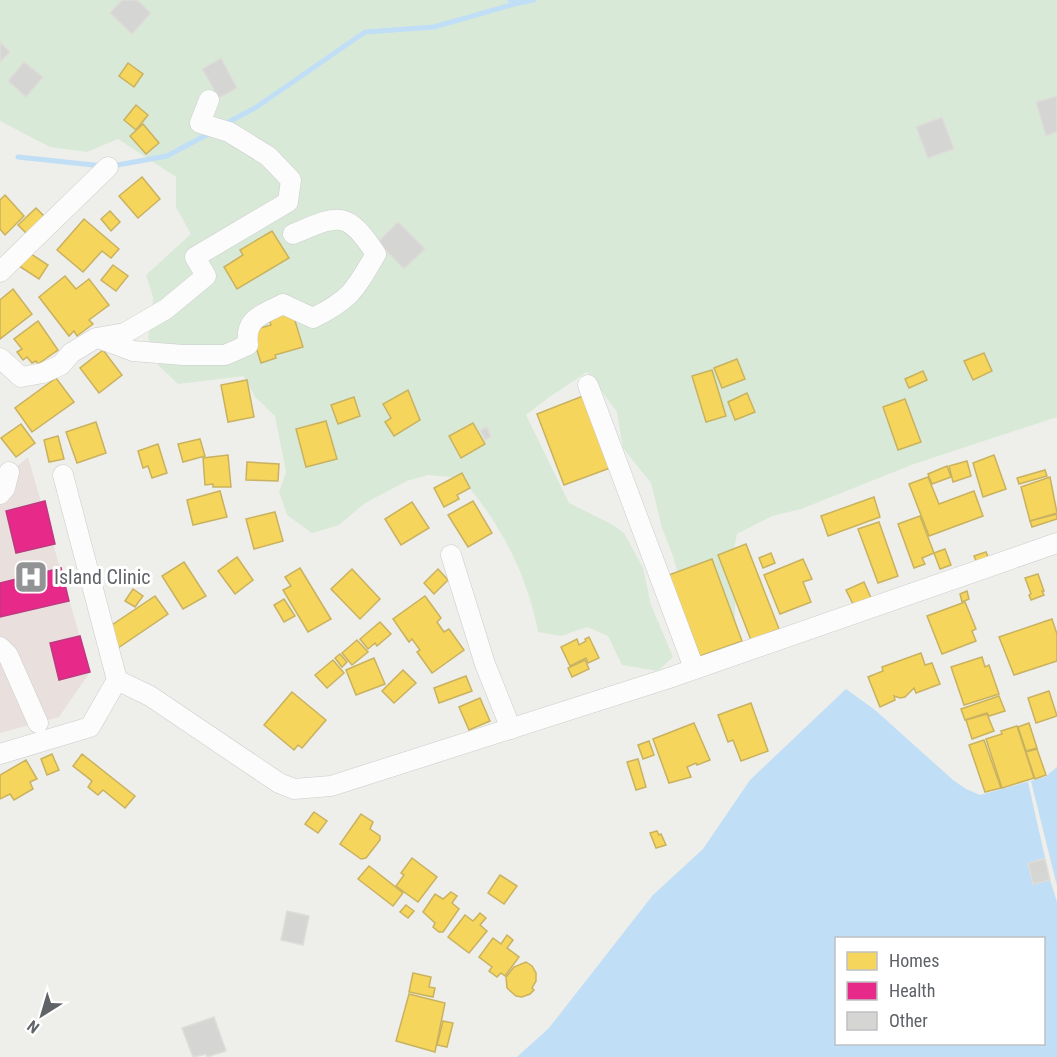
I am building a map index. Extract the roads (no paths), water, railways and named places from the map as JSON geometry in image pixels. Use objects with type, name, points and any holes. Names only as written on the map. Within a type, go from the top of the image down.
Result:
[{"type":"street","points":[[0,358],[21,377],[39,374],[61,366],[71,354],[96,338],[125,333],[166,309],[206,276],[195,257],[288,202],[291,180],[268,156],[229,132],[200,123],[209,100]]},
{"type":"street","points":[[0,272],[108,167]]},
{"type":"street","points":[[96,338],[133,351],[183,355],[225,355],[248,345],[248,330],[255,317],[283,304],[313,318],[334,307],[355,290],[376,254],[360,231],[342,219],[329,219],[293,234]]},
{"type":"street","points":[[588,385],[694,668]]},
{"type":"street","points":[[0,494],[5,488],[9,472]]},
{"type":"street","points":[[0,754],[90,727],[117,680],[63,475]]},
{"type":"street","points":[[117,680],[150,696],[279,783],[294,789],[331,786],[694,668],[1057,543]]},
{"type":"street","points":[[451,555],[484,664],[511,729]]},
{"type":"street","points":[[0,647],[8,655],[38,723]]},
{"type":"water","points":[[846,689],[875,710],[953,780],[980,795],[1045,777],[1057,767],[1057,1057],[517,1057],[549,1028],[653,895],[703,849],[750,780]]},
{"type":"waterway","points":[[510,0],[518,3],[534,0]]},
{"type":"waterway","points":[[223,125],[255,108],[365,32],[434,27],[518,3]]},
{"type":"waterway","points":[[112,166],[167,156],[210,133]]},
{"type":"waterway","points":[[18,157],[103,166]]},
{"type":"place","name":"Island Clinic","points":[[31,577]]}]
